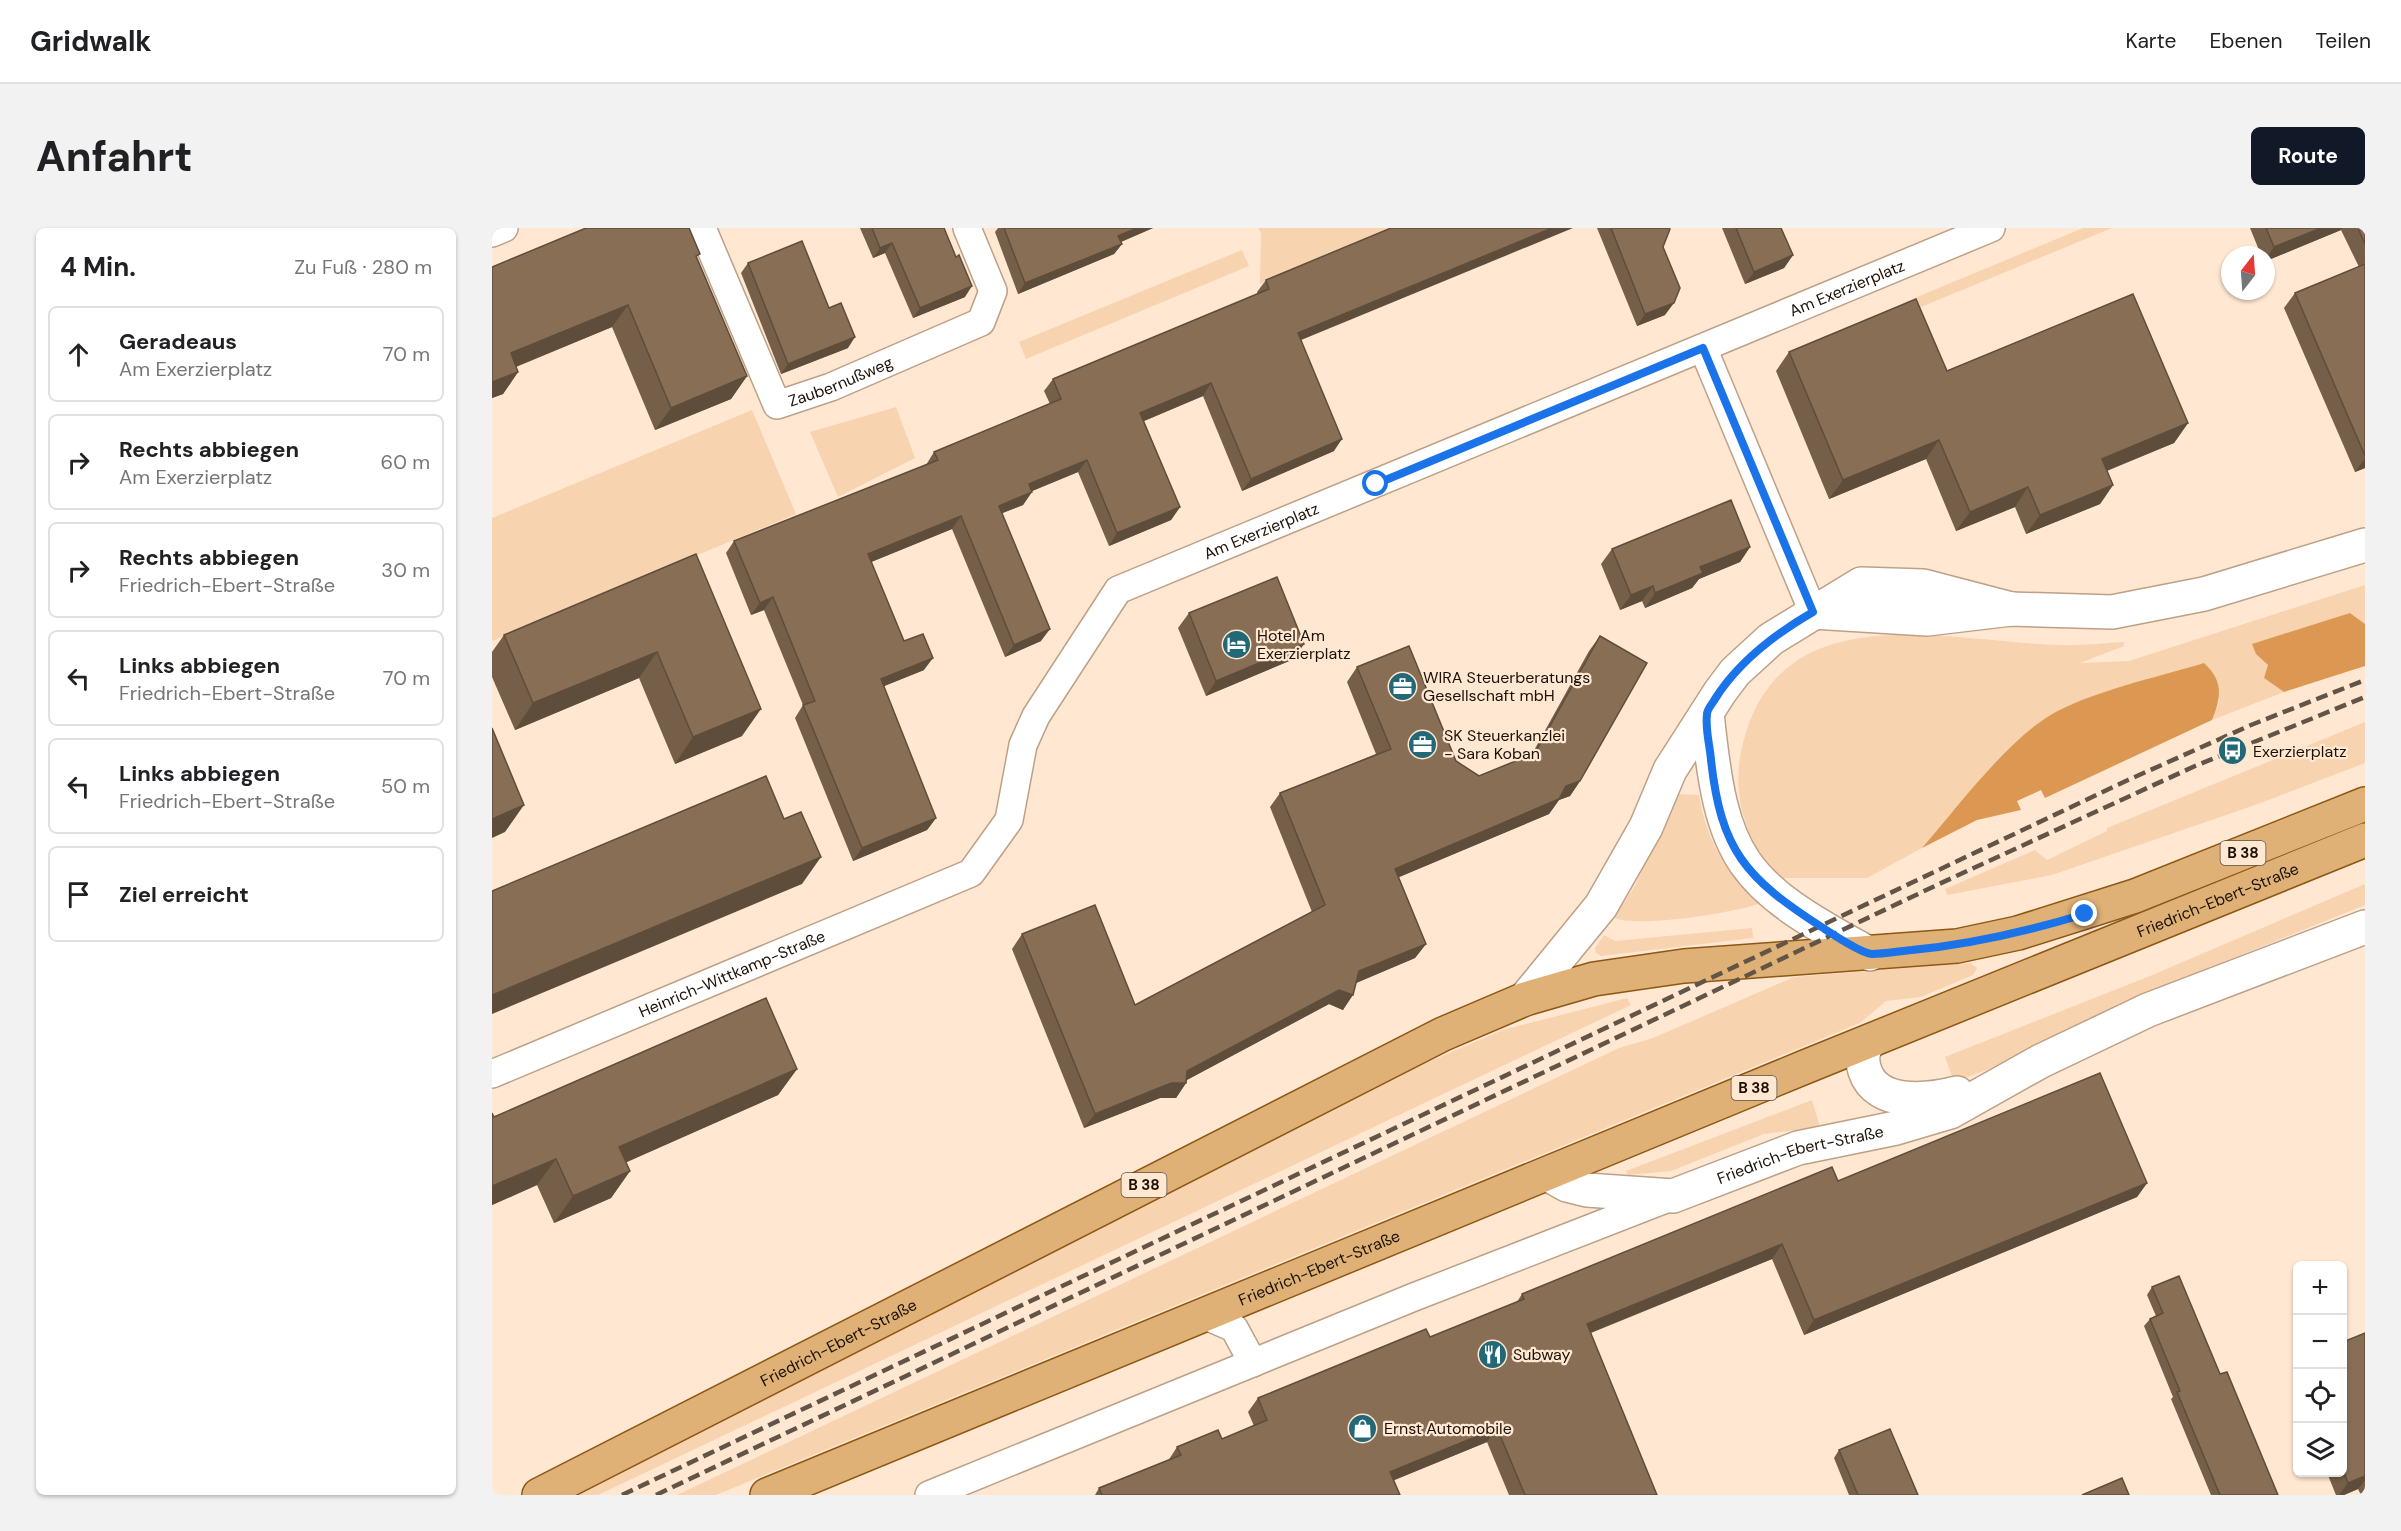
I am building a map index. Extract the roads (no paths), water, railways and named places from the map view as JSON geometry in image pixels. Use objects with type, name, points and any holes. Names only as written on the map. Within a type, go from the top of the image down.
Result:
[{"type":"main road","name":"Friedrich-Ebert-Straße","points":[[539,1495],[1443,1034],[1525,999],[1594,979],[1684,966],[1957,946],[2018,933],[2085,914],[2135,896],[2365,804]]},
{"type":"main road","name":"Friedrich-Ebert-Straße","points":[[767,1495],[2365,840]]},
{"type":"street","points":[[492,233],[504,228]]},
{"type":"street","name":"Zaubernußweg","points":[[702,228],[777,405],[831,387],[981,322],[993,291],[967,228]]},
{"type":"street","name":"Am Exerzierplatz","points":[[970,873],[1009,820],[1023,745],[1036,716],[1118,590],[1991,228]]},
{"type":"street","points":[[1703,348],[1813,612],[1927,619],[2011,609],[2112,612],[2204,594],[2365,545]]},
{"type":"street","name":"Friedrich-Ebert-Straße","points":[[1525,999],[1601,906],[1646,827],[1670,770],[1720,692],[1753,655],[1771,639],[1813,612]]},
{"type":"street","points":[[1707,713],[1713,779],[1720,808],[1742,861],[1765,888],[1779,899],[1828,931],[1870,954]]},
{"type":"street","name":"Heinrich-Wittkamp-Straße","points":[[492,1074],[970,873]]},
{"type":"street","name":"Friedrich-Ebert-Straße","points":[[938,1493],[1252,1363],[1798,1148],[1896,1128],[1950,1112],[2002,1081],[2148,1010],[2365,927]]},
{"type":"street","name":"Friedrich-Ebert-Straße","points":[[1870,1041],[1865,1047],[1862,1064],[1871,1082],[1886,1093],[1924,1100],[2002,1081]]},
{"type":"street","points":[[1547,1174],[1567,1185],[1587,1190],[1673,1196]]},
{"type":"street","points":[[1204,1315],[1234,1328],[1252,1363]]},
{"type":"railway","points":[[622,1495],[2128,780],[2251,725],[2365,680]]},
{"type":"railway","points":[[656,1495],[1939,884],[2195,766],[2365,697]]},
{"type":"place","name":"Hotel Am Exerzierplatz","points":[[1236,644]]},
{"type":"place","name":"WIRA Steuerberatungs Gesellschaft mbH","points":[[1402,686]]},
{"type":"place","name":"SK Steuerkanzlei - Sara Koban","points":[[1423,744]]},
{"type":"place","name":"Exerzierplatz","points":[[2232,751]]},
{"type":"place","name":"Subway","points":[[1492,1354]]},
{"type":"place","name":"Ernst Automobile","points":[[1363,1428]]}]
